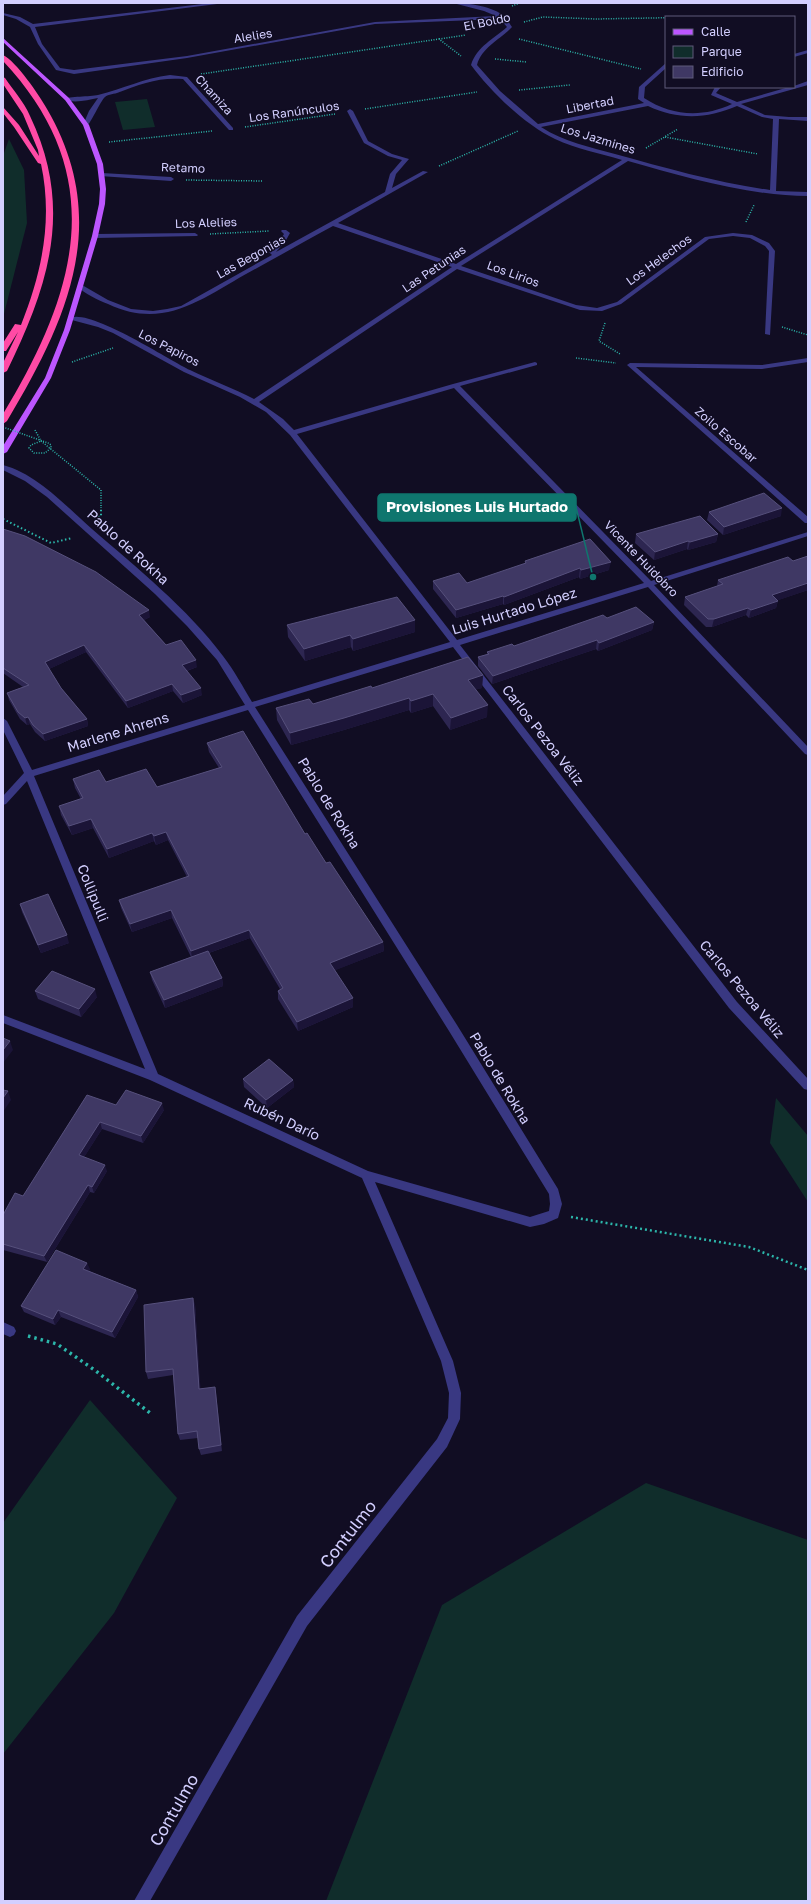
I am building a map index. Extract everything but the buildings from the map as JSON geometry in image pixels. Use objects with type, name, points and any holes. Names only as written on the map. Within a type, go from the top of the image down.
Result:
[{"type":"highway","points":[[3,57],[28,85],[47,114],[63,149],[74,189],[76,236],[69,277],[46,339],[3,421]]},
{"type":"highway","points":[[3,79],[19,100],[30,119],[48,174],[51,200],[49,245],[33,304],[3,371]]},
{"type":"highway","points":[[3,109],[18,126],[48,174]]},
{"type":"highway","points":[[3,349],[33,304]]},
{"type":"main road","points":[[3,39],[66,99],[86,125],[102,175],[102,204],[95,236],[70,319],[48,378],[3,452]]},
{"type":"street","points":[[3,15],[18,18],[32,26],[223,3]]},
{"type":"street","points":[[455,3],[484,10],[503,18],[510,27],[503,35],[481,50],[476,57],[474,65]]},
{"type":"street","name":"Alelies","points":[[32,26],[40,44],[58,69],[70,72],[187,57],[375,23],[415,20],[503,18]]},
{"type":"street","points":[[795,56],[808,51]]},
{"type":"street","name":"Los Jazmines","points":[[474,65],[501,94],[536,126],[550,135],[569,143],[698,177],[774,193],[808,194]]},
{"type":"street","points":[[665,66],[642,87],[641,99],[648,104],[673,114],[698,115],[724,110],[737,104],[791,88]]},
{"type":"street","points":[[66,99],[78,100],[102,97],[154,79],[174,75],[180,77]]},
{"type":"street","name":"Chamiza","points":[[180,77],[185,78],[231,129]]},
{"type":"street","points":[[795,87],[808,83]]},
{"type":"street","points":[[717,88],[713,94],[764,116],[776,118],[808,118]]},
{"type":"street","points":[[86,125],[92,111],[102,97]]},
{"type":"street","name":"Libertad","points":[[536,126],[648,104]]},
{"type":"street","points":[[350,111],[366,142],[390,155],[406,159],[393,174],[388,193]]},
{"type":"street","points":[[774,193],[776,118]]},
{"type":"street","name":"Las Petunias","points":[[256,402],[457,266],[627,159]]},
{"type":"street","name":"Las Begonias","points":[[80,286],[127,311],[140,313],[170,311],[183,307],[277,256],[425,172]]},
{"type":"street","name":"Retamo","points":[[102,175],[171,179]]},
{"type":"street","name":"Los Lirios","points":[[334,224],[574,308],[594,310]]},
{"type":"street","points":[[277,256],[272,252],[283,241],[287,233],[284,231]]},
{"type":"street","name":"Los Helechos","points":[[594,310],[609,308],[619,303],[707,238],[723,234],[739,235],[760,240],[766,243],[772,251],[768,323]]},
{"type":"street","name":"Los Alelies","points":[[95,236],[194,235]]},
{"type":"street","name":"Los Papiros","points":[[70,319],[84,320],[104,326],[187,371],[235,391],[256,402]]},
{"type":"street","points":[[768,323],[768,334]]},
{"type":"street","points":[[630,365],[762,367],[808,360]]},
{"type":"street","points":[[293,433],[454,385],[535,364]]},
{"type":"street","name":"Zoilo Escobar","points":[[630,365],[808,521]]},
{"type":"street","name":"Vicente Huidobro","points":[[454,385],[649,584],[808,752]]},
{"type":"street","name":"Carlos Pezoa Véliz","points":[[256,402],[279,418],[293,433],[733,1005],[808,1086]]},
{"type":"street","name":"Pablo de Rokha","points":[[3,467],[15,472],[35,485],[92,533],[196,628],[220,658],[251,705],[554,1193],[556,1204],[554,1214]]},
{"type":"street","name":"Luis Hurtado López","points":[[251,705],[808,534]]},
{"type":"street","name":"Marlene Ahrens","points":[[3,802],[29,774],[251,705]]},
{"type":"street","name":"Collipulli","points":[[3,722],[29,774],[154,1077]]},
{"type":"street","name":"Rubén Darío","points":[[3,1019],[154,1077],[366,1175],[530,1222],[544,1219],[554,1214]]},
{"type":"street","name":"Contulmo","points":[[142,1901],[302,1621],[442,1443],[454,1419],[455,1393],[447,1361],[366,1175]]},
{"type":"path","name":"El Boldo","points":[[510,27],[543,17],[596,19],[665,16]]},
{"type":"path","name":"El Boldo","points":[[180,77],[470,35]]},
{"type":"path","points":[[503,35],[657,73]]},
{"type":"path","points":[[439,39],[474,65]]},
{"type":"path","points":[[476,57],[526,62]]},
{"type":"path","points":[[501,94],[529,88],[570,85]]},
{"type":"path","name":"Los Ranúnculos","points":[[93,143],[231,129],[496,89]]},
{"type":"path","points":[[627,159],[666,137],[698,115]]},
{"type":"path","points":[[425,172],[513,132]]},
{"type":"path","points":[[666,137],[705,146],[716,145],[758,154]]},
{"type":"path","name":"Retamo","points":[[171,179],[263,181]]},
{"type":"path","points":[[739,235],[754,205],[774,193]]},
{"type":"path","name":"Los Alelies","points":[[194,235],[284,231]]},
{"type":"path","points":[[576,358],[630,365],[630,360],[599,341],[609,308]]},
{"type":"path","points":[[768,323],[808,335]]},
{"type":"path","points":[[3,427],[48,443],[51,445],[51,448],[45,453],[34,453],[30,448],[31,445],[41,441],[101,490],[101,516],[79,522]]},
{"type":"path","points":[[3,519],[51,543],[92,533]]},
{"type":"path","points":[[554,1214],[749,1247],[808,1270]]},
{"type":"path","points":[[7,1329],[57,1344],[96,1371],[150,1413]]},
{"type":"green space","points":[[147,99],[155,127],[123,130],[115,102]]},
{"type":"green space","points":[[9,139],[24,170],[27,223],[3,318],[3,156]]},
{"type":"green space","points":[[776,1098],[808,1136],[808,1202],[770,1143]]},
{"type":"green space","points":[[90,1400],[177,1498],[114,1613],[3,1754],[3,1523]]},
{"type":"green space","points":[[646,1483],[808,1540],[808,1901],[326,1901],[442,1605]]},
{"type":"place","name":"Provisiones Luis Hurtado","points":[[593,577]]}]
